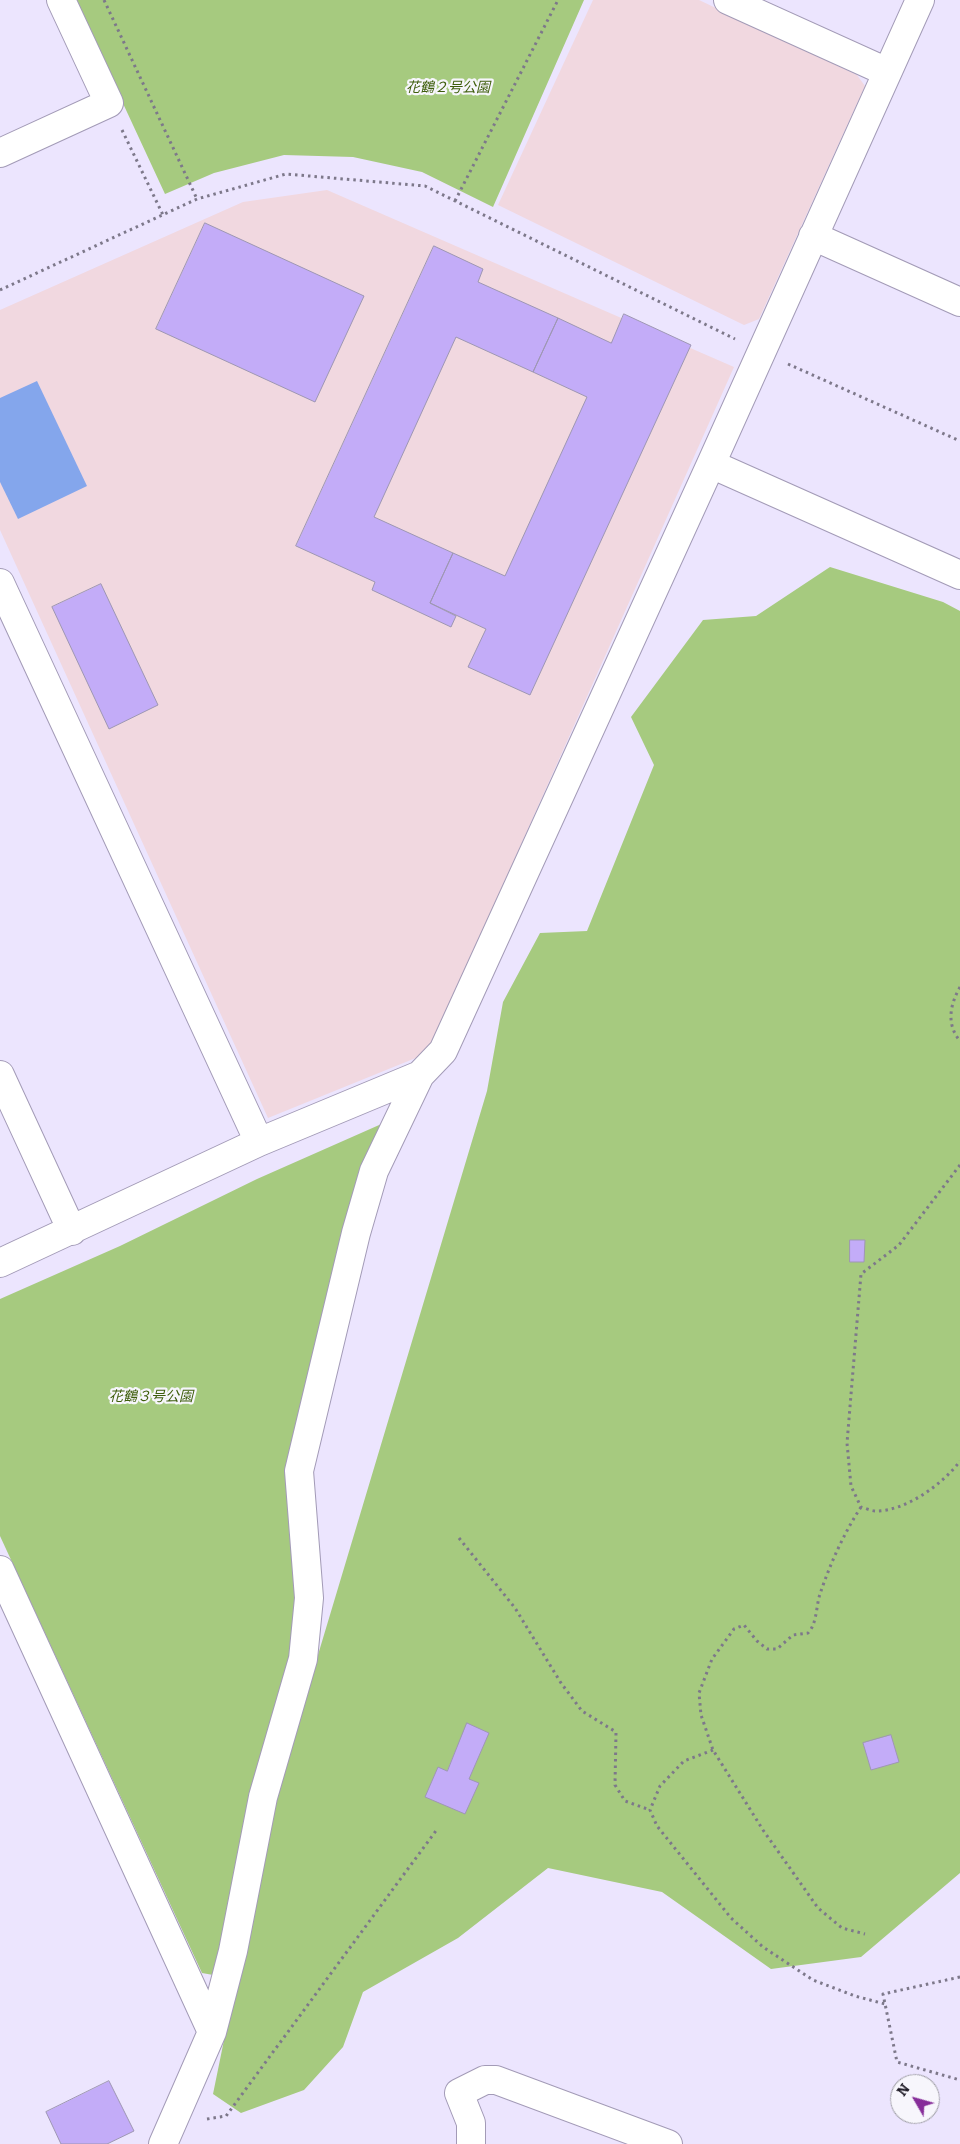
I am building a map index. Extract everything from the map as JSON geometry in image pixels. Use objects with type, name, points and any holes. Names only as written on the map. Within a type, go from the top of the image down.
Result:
[{"type":"street","points":[[0,153],[109,103],[61,0]]},
{"type":"street","points":[[728,0],[887,72]]},
{"type":"street","points":[[163,2144],[212,2032],[233,1951],[263,1797],[303,1659],[309,1598],[299,1471],[356,1232],[374,1171],[420,1074],[443,1051],[458,1022],[920,0]]},
{"type":"street","points":[[812,236],[960,302]]},
{"type":"street","points":[[711,464],[960,575]]},
{"type":"street","points":[[0,583],[259,1142]]},
{"type":"street","points":[[0,1263],[259,1142],[420,1074]]},
{"type":"street","points":[[0,1075],[72,1231]]},
{"type":"street","points":[[0,1570],[212,2032]]},
{"type":"street","points":[[471,2144],[471,2123],[459,2093],[485,2080],[496,2080],[668,2144]]},
{"type":"path","points":[[104,0],[197,199]]},
{"type":"path","points":[[455,201],[559,0]]},
{"type":"path","points":[[109,103],[163,215]]},
{"type":"path","points":[[0,290],[197,199],[286,174],[425,186],[761,352],[960,441]]},
{"type":"path","points":[[960,987],[951,1006],[953,1032],[960,1040]]},
{"type":"path","points":[[960,1165],[899,1245],[860,1274],[847,1443],[851,1486],[861,1507],[875,1512],[901,1505],[925,1493],[950,1475],[960,1461]]},
{"type":"path","points":[[861,1507],[845,1531],[815,1607],[814,1627],[808,1633],[793,1635],[777,1649],[767,1649],[744,1625],[734,1629],[712,1659],[700,1693],[701,1715],[713,1750],[763,1830],[818,1908],[842,1928],[865,1934]]},
{"type":"path","points":[[459,1538],[515,1608],[561,1683],[582,1711],[616,1732],[615,1785],[625,1800],[650,1810],[657,1826],[731,1918],[763,1947],[813,1980],[855,1996],[885,2004]]},
{"type":"path","points":[[650,1810],[660,1786],[684,1761],[713,1750]]},
{"type":"path","points":[[226,2116],[438,1828]]},
{"type":"path","points":[[960,1977],[883,1994],[897,2062],[960,2080]]},
{"type":"shaded area","points":[[593,0],[699,0],[857,75],[865,86],[759,319],[744,325],[498,205]]},
{"type":"shaded area","points":[[327,190],[734,367],[428,1053],[268,1118],[0,530],[0,310],[243,202]]},
{"type":"green space","name":"花鶴２号公園","points":[[75,0],[584,0],[493,207],[422,172],[353,157],[284,155],[214,173],[165,194]]},
{"type":"green space","points":[[830,567],[943,602],[960,611],[960,1873],[861,1957],[771,1969],[662,1892],[548,1868],[458,1938],[363,1992],[343,2047],[304,2090],[241,2113],[213,2094],[270,1815],[487,1091],[503,1002],[540,933],[587,931],[654,765],[631,717],[703,620],[756,616]]},
{"type":"green space","name":"花鶴３号公園","points":[[395,1118],[287,1472],[300,1601],[289,1677],[219,1976],[202,1973],[0,1536],[0,1299],[120,1246],[257,1179]]},
{"type":"water","points":[[37,381],[87,486],[18,519],[0,482],[0,398]]},
{"type":"building","points":[[205,223],[364,296],[315,402],[156,329]]},
{"type":"building","points":[[434,246],[483,269],[478,282],[558,318],[533,372],[456,337],[374,517],[453,553],[430,603],[456,616],[451,627],[372,590],[375,582],[296,546]]},
{"type":"building","points":[[624,314],[691,345],[530,695],[468,667],[486,629],[430,603],[453,553],[505,576],[587,397],[533,372],[558,318],[611,343]]},
{"type":"building","points":[[101,584],[158,705],[109,729],[52,607]]},
{"type":"building","points":[[850,1240],[865,1240],[864,1262],[850,1262]]},
{"type":"building","points":[[467,1723],[489,1733],[469,1779],[479,1783],[465,1814],[425,1797],[438,1767],[447,1771]]},
{"type":"building","points":[[891,1735],[899,1762],[871,1770],[863,1743]]},
{"type":"building","points":[[109,2081],[134,2131],[107,2144],[61,2144],[46,2112]]}]
